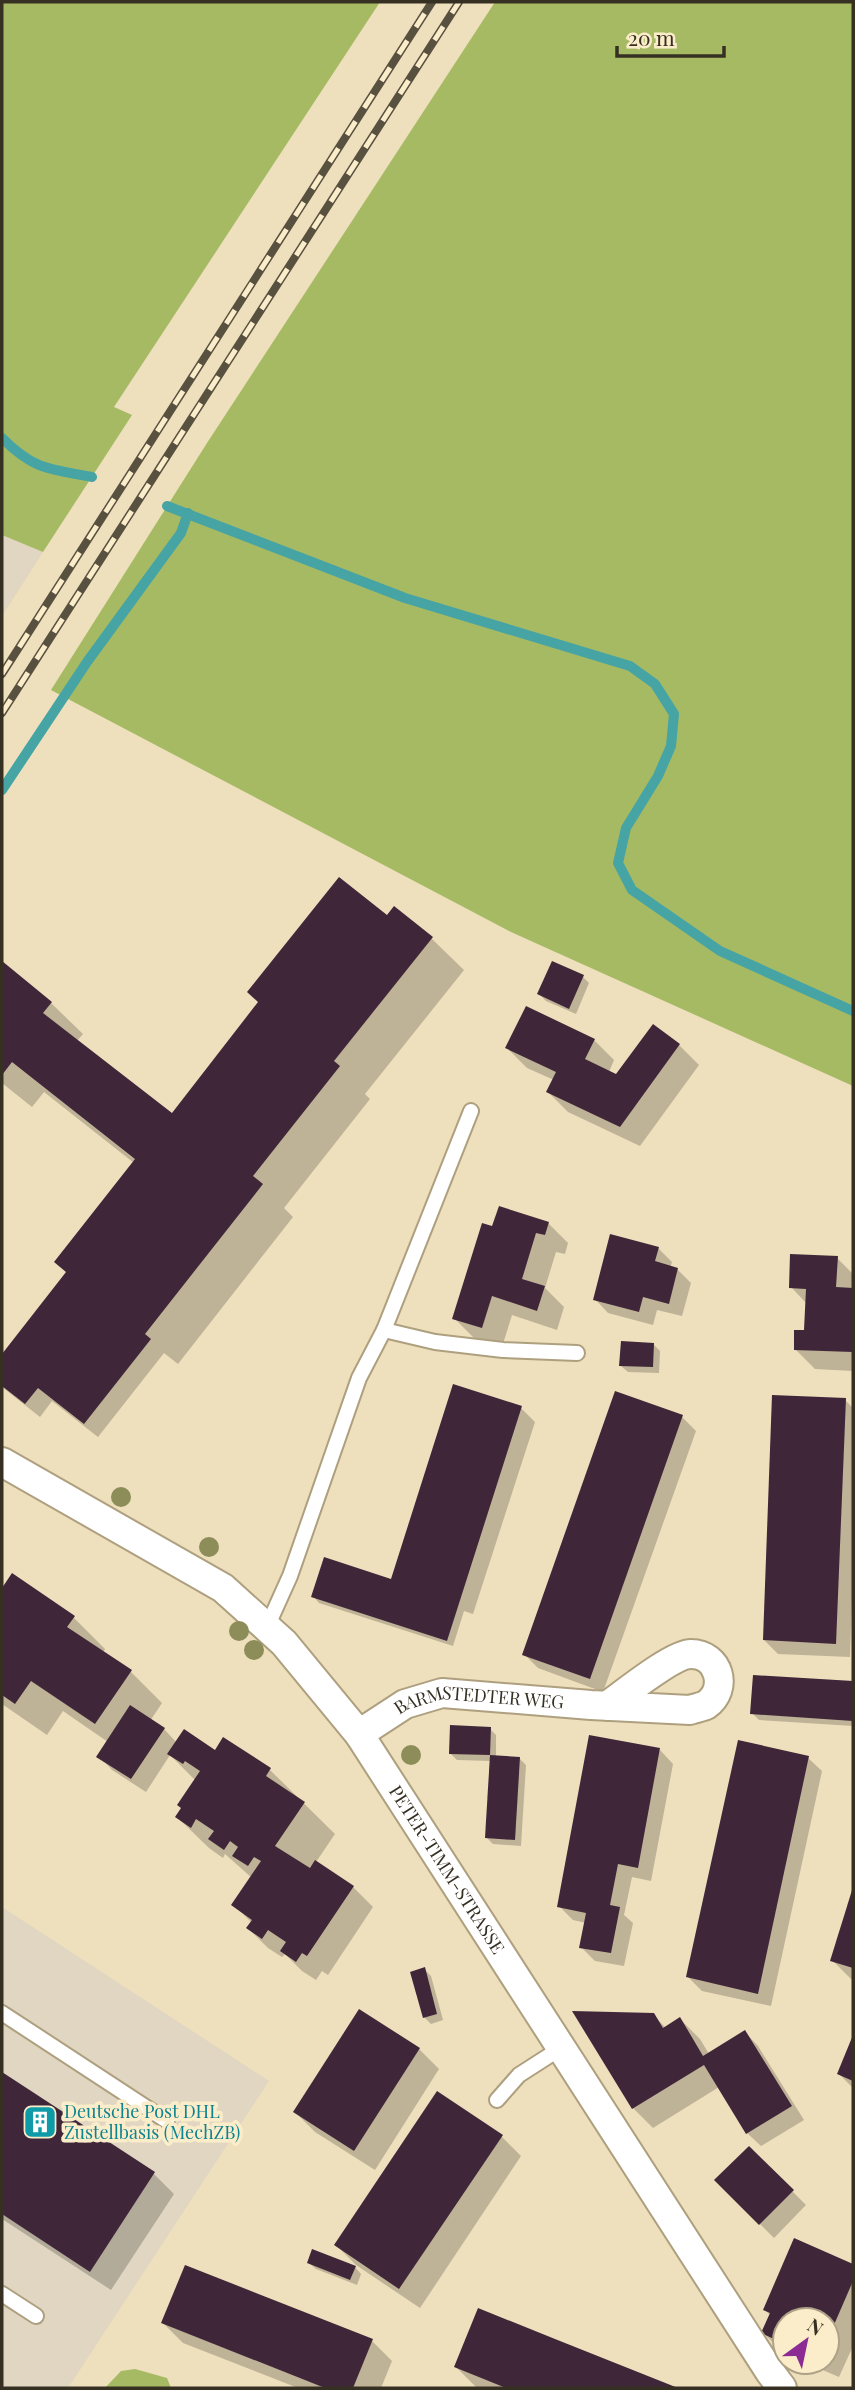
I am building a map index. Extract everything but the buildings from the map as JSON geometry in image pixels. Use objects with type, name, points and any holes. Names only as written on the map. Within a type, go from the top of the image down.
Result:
[{"type":"street","name":"PETER-TIMM-STRASSE","points":[[2,1462],[223,1588],[284,1643],[359,1734],[782,2388]]},
{"type":"street","name":"BARMSTEDTER WEG","points":[[359,1734],[405,1704],[442,1693],[607,1706]]},
{"type":"lane","points":[[267,1627],[290,1576],[359,1378],[384,1330],[471,1111]]},
{"type":"lane","points":[[384,1330],[435,1342],[503,1350],[577,1353]]},
{"type":"lane","points":[[2,2013],[167,2121]]},
{"type":"lane","points":[[497,2101],[519,2075],[561,2048]]},
{"type":"lane","points":[[2,2294],[36,2316]]},
{"type":"shaded area","points":[[2,535],[43,552],[2,616]]},
{"type":"shaded area","points":[[2,1907],[269,2081],[68,2388],[2,2388]]},
{"type":"green space","points":[[2,2],[380,2],[114,407],[132,415],[43,552],[2,535]]},
{"type":"green space","points":[[495,2],[853,2],[853,1086],[511,932],[51,690],[207,443]]},
{"type":"green space","points":[[135,2369],[167,2378],[171,2388],[105,2388],[121,2371]]},
{"type":"waterway","points":[[2,438],[33,462],[92,477]]},
{"type":"waterway","points":[[167,506],[405,598],[630,666],[655,684],[674,714],[671,746],[658,776],[626,828],[618,863],[632,890],[720,951],[853,1011]]},
{"type":"waterway","points":[[2,790],[87,662],[181,533],[188,513]]},
{"type":"railway","points":[[2,674],[432,2]]},
{"type":"railway","points":[[2,713],[459,2]]},
{"type":"place","name":"Deutsche Post DHL Zustellbasis (MechZB)","points":[[40,2122]]}]
